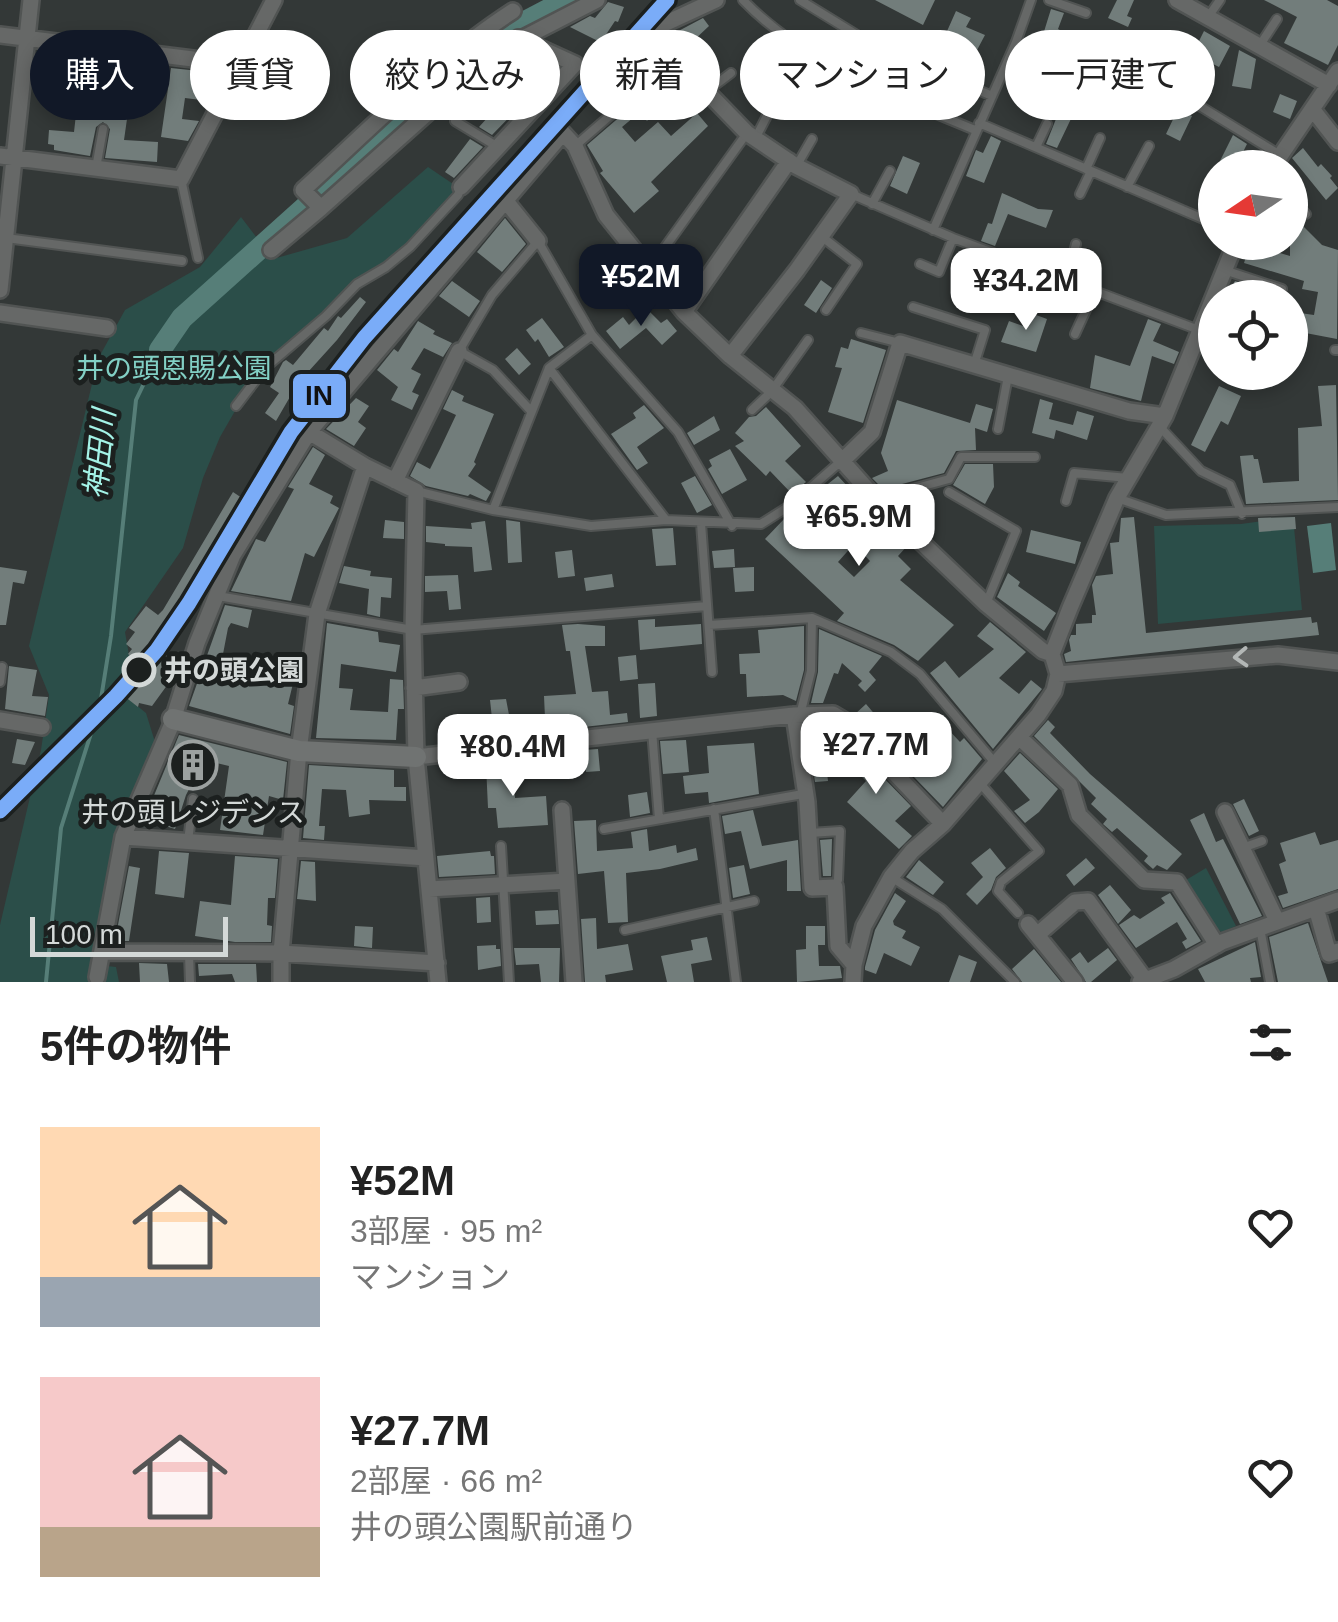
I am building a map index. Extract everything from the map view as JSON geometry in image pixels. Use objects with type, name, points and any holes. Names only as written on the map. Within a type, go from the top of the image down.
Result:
[{"type":"street","points":[[0,290],[6,238],[7,157],[31,0]]},
{"type":"street","points":[[259,30],[274,0]]},
{"type":"street","points":[[535,30],[597,0]]},
{"type":"street","points":[[659,30],[662,25],[716,0]]},
{"type":"street","points":[[1177,0],[1260,46],[1333,78],[1284,150]]},
{"type":"street","points":[[316,203],[304,190],[477,34],[515,9]]},
{"type":"street","points":[[0,35],[190,59]]},
{"type":"street","points":[[560,56],[575,64],[560,80]]},
{"type":"street","points":[[720,106],[751,136],[792,164],[851,194],[730,356]]},
{"type":"street","points":[[1313,110],[1338,142]]},
{"type":"street","points":[[7,157],[181,179],[212,120]]},
{"type":"street","points":[[271,250],[316,203],[415,120]]},
{"type":"street","points":[[461,187],[524,120]]},
{"type":"street","points":[[97,977],[123,837],[174,718],[197,643],[233,555],[310,432],[563,133],[575,146],[606,214],[684,312],[771,392],[794,408],[876,499],[986,604],[1043,651],[1052,654]]},
{"type":"street","points":[[684,312],[792,164]]},
{"type":"street","points":[[505,200],[538,241]]},
{"type":"street","points":[[853,974],[874,904],[890,877],[912,851],[944,824],[1054,690],[1058,674],[1052,654],[1117,498],[1163,422],[1228,260]]},
{"type":"street","points":[[0,313],[107,328]]},
{"type":"street","points":[[841,462],[872,432],[900,343],[1163,422]]},
{"type":"street","points":[[394,481],[459,351]]},
{"type":"street","points":[[310,432],[416,491],[416,757],[438,982]]},
{"type":"street","points":[[282,982],[281,952],[299,751],[317,614],[365,466]]},
{"type":"street","points":[[1058,674],[1278,655],[1338,662]]},
{"type":"street","points":[[414,688],[459,682]]},
{"type":"street","points":[[174,718],[299,751],[416,757],[834,714],[944,824]]},
{"type":"street","points":[[797,715],[812,888],[835,886],[838,946],[853,974]]},
{"type":"street","points":[[0,720],[42,726]]},
{"type":"street","points":[[1019,737],[1070,785],[1079,815],[1144,880],[1177,882],[1217,946]]},
{"type":"street","points":[[562,810],[574,982]]},
{"type":"street","points":[[1226,812],[1276,921]]},
{"type":"street","points":[[123,837],[426,858]]},
{"type":"street","points":[[429,890],[568,880]]},
{"type":"street","points":[[1074,982],[1028,924],[1075,902],[1088,902],[1143,981],[1174,976],[1217,946],[1338,900]]},
{"type":"street","points":[[1316,908],[1329,954],[1338,951]]},
{"type":"street","points":[[104,952],[281,952],[437,963]]},
{"type":"lane","points":[[743,0],[775,30]]},
{"type":"lane","points":[[800,0],[870,42],[992,96]]},
{"type":"lane","points":[[1020,30],[1031,0]]},
{"type":"lane","points":[[1049,0],[1086,13]]},
{"type":"lane","points":[[1208,17],[1220,0]]},
{"type":"lane","points":[[1260,46],[1277,19]]},
{"type":"lane","points":[[932,230],[1005,67]]},
{"type":"lane","points":[[720,81],[731,73]]},
{"type":"lane","points":[[1215,117],[1261,150]]},
{"type":"lane","points":[[456,120],[498,148]]},
{"type":"lane","points":[[575,146],[605,120]]},
{"type":"lane","points":[[650,268],[762,120]]},
{"type":"lane","points":[[961,120],[1036,147],[1198,217]]},
{"type":"lane","points":[[1036,147],[1047,124]]},
{"type":"lane","points":[[96,168],[102,128]]},
{"type":"lane","points":[[1080,194],[1100,138]]},
{"type":"lane","points":[[792,164],[812,139]]},
{"type":"lane","points":[[1127,186],[1149,146]]},
{"type":"lane","points":[[872,204],[890,171]]},
{"type":"lane","points":[[181,179],[198,258]]},
{"type":"lane","points":[[236,406],[265,368],[357,284],[386,267],[419,238],[461,187]]},
{"type":"lane","points":[[851,194],[952,238],[1095,290],[1197,335]]},
{"type":"lane","points":[[822,236],[857,264],[826,310]]},
{"type":"lane","points":[[6,238],[182,261]]},
{"type":"lane","points":[[920,264],[939,272],[952,238]]},
{"type":"lane","points":[[531,411],[493,370],[459,351],[492,296],[538,241],[592,335],[678,432],[732,526]]},
{"type":"lane","points":[[1067,280],[1076,244]]},
{"type":"lane","points":[[984,284],[996,254]]},
{"type":"lane","points":[[1224,270],[1255,280]]},
{"type":"lane","points":[[1075,334],[1095,290]]},
{"type":"lane","points":[[913,307],[984,330],[974,366]]},
{"type":"lane","points":[[861,333],[900,343]]},
{"type":"lane","points":[[493,510],[549,368],[592,335]]},
{"type":"lane","points":[[752,410],[771,392],[808,340]]},
{"type":"lane","points":[[549,368],[666,520]]},
{"type":"lane","points":[[998,428],[1008,376]]},
{"type":"lane","points":[[1163,422],[1201,471],[1230,485],[1242,514]]},
{"type":"lane","points":[[876,499],[949,479],[960,457],[1036,457]]},
{"type":"lane","points":[[416,491],[493,510],[592,526],[666,520],[732,526],[762,524],[841,462]]},
{"type":"lane","points":[[1066,501],[1074,473],[1128,478]]},
{"type":"lane","points":[[949,492],[1016,531],[986,604]]},
{"type":"lane","points":[[1117,498],[1166,514],[1338,508]]},
{"type":"lane","points":[[701,523],[712,672]]},
{"type":"lane","points":[[218,596],[413,630],[707,606]]},
{"type":"lane","points":[[709,624],[812,618],[891,652],[920,674],[995,763]]},
{"type":"lane","points":[[797,715],[810,671],[812,618]]},
{"type":"lane","points":[[0,682],[2,667]]},
{"type":"lane","points":[[652,730],[660,819]]},
{"type":"lane","points":[[980,782],[1040,851],[1002,882],[998,890],[1028,924]]},
{"type":"lane","points":[[604,829],[803,794]]},
{"type":"lane","points":[[188,842],[192,800]]},
{"type":"lane","points":[[714,809],[736,982]]},
{"type":"lane","points":[[810,833],[840,832],[835,886]]},
{"type":"lane","points":[[1242,848],[1262,840]]},
{"type":"lane","points":[[500,846],[509,982]]},
{"type":"lane","points":[[890,877],[942,909],[1016,982]]},
{"type":"lane","points":[[625,930],[754,901]]},
{"type":"lane","points":[[1260,928],[1270,982]]},
{"type":"lane","points":[[190,982],[194,950]]},
{"type":"green space","name":"井の頭恩賜公園","points":[[428,167],[456,186],[456,192],[403,249],[364,274],[262,367],[232,409],[235,411],[203,478],[183,548],[125,632],[134,684],[125,696],[146,713],[155,742],[119,831],[98,965],[116,967],[119,982],[0,982],[0,925],[41,750],[49,695],[29,646],[98,359],[125,310],[200,267],[241,217],[273,259],[347,238]]},
{"type":"green space","points":[[1293,517],[1302,610],[1158,624],[1154,526],[1241,524]]},
{"type":"green space","points":[[1206,868],[1236,926],[1222,932],[1186,880]]},
{"type":"shaded area","points":[[1331,523],[1336,570],[1313,573],[1307,526]]},
{"type":"building","points":[[875,0],[935,0],[923,25]]},
{"type":"building","points":[[1117,0],[1134,0],[1127,16],[1132,18],[1128,27],[1108,18]]},
{"type":"building","points":[[1264,0],[1327,0],[1338,6],[1338,45],[1328,65],[1284,43],[1297,17]]},
{"type":"building","points":[[608,2],[624,7],[618,22],[609,30],[580,32],[570,27],[590,16],[595,18]]},
{"type":"building","points":[[1051,9],[1064,13],[1060,30],[1044,30]]},
{"type":"building","points":[[956,11],[971,18],[966,27],[973,30],[948,30]]},
{"type":"building","points":[[703,18],[709,26],[705,30],[680,30]]},
{"type":"building","points":[[1215,37],[1230,46],[1219,67],[1215,65]]},
{"type":"building","points":[[1239,50],[1256,59],[1251,89],[1232,86]]},
{"type":"building","points":[[171,68],[190,70],[190,99],[185,98],[182,119],[199,121],[188,141],[161,137],[163,120],[170,120]]},
{"type":"building","points":[[1280,94],[1297,101],[1290,119],[1273,112]]},
{"type":"building","points":[[75,120],[127,120],[124,140],[158,142],[157,162],[105,158],[110,129],[103,122],[96,127],[90,156],[54,150],[54,145],[48,144],[49,130],[74,132]]},
{"type":"building","points":[[485,120],[507,120],[492,135],[479,127]]},
{"type":"building","points":[[616,120],[630,120],[622,127],[635,142],[658,122],[671,136],[689,120],[703,120],[708,126],[651,182],[659,191],[634,213],[600,173],[603,171],[587,145]]},
{"type":"building","points":[[1056,120],[1070,120],[1057,148],[1046,144]]},
{"type":"building","points":[[1173,120],[1190,120],[1180,141],[1166,134]]},
{"type":"building","points":[[1233,135],[1247,144],[1244,150],[1226,150]]},
{"type":"building","points":[[991,136],[1001,141],[984,183],[966,176],[976,150],[983,153]]},
{"type":"building","points":[[470,139],[483,147],[454,178],[445,172]]},
{"type":"building","points":[[1308,154],[1332,176],[1338,188],[1326,200],[1308,178]]},
{"type":"building","points":[[903,156],[920,163],[907,194],[890,186]]},
{"type":"building","points":[[1002,193],[1038,209],[1053,210],[1046,228],[1008,214],[995,246],[981,241],[988,223],[992,224]]},
{"type":"building","points":[[505,218],[526,244],[502,272],[477,252]]},
{"type":"building","points":[[1308,231],[1322,245],[1338,250],[1337,339],[1308,333],[1308,314],[1314,315],[1318,292],[1308,290],[1308,280],[1244,263],[1308,260]]},
{"type":"building","points":[[821,280],[832,288],[816,313],[804,305]]},
{"type":"building","points":[[452,281],[480,301],[469,317],[439,296]]},
{"type":"building","points":[[360,297],[366,302],[298,383],[276,421],[265,413],[279,393],[270,387],[283,362],[293,365],[324,328],[328,331]]},
{"type":"building","points":[[646,308],[661,323],[667,319],[677,331],[662,345],[646,328],[620,349],[606,331],[623,317],[629,325]]},
{"type":"building","points":[[1028,312],[1047,319],[1036,352],[1001,342],[1009,321],[1023,326]]},
{"type":"building","points":[[542,318],[564,347],[549,357],[538,339],[535,342],[526,330]]},
{"type":"building","points":[[1148,319],[1161,324],[1153,341],[1179,352],[1174,364],[1152,356],[1141,401],[1090,388],[1095,355],[1130,366]]},
{"type":"building","points":[[418,321],[452,343],[443,357],[424,348],[411,369],[421,374],[412,392],[419,395],[412,410],[391,400],[398,387],[377,370],[394,349],[398,352]]},
{"type":"building","points":[[851,339],[886,350],[863,423],[828,412],[842,368],[835,367],[841,347],[848,349]]},
{"type":"building","points":[[517,348],[531,364],[519,375],[505,359]]},
{"type":"building","points":[[1336,385],[1338,500],[1246,504],[1240,456],[1253,455],[1258,459],[1263,483],[1299,481],[1298,428],[1322,426],[1318,386]]},
{"type":"building","points":[[452,390],[464,396],[462,401],[494,414],[468,476],[491,492],[486,501],[426,486],[410,476],[417,462],[430,469],[440,449],[456,415],[443,409]]},
{"type":"building","points":[[1217,390],[1241,396],[1228,425],[1221,421],[1205,452],[1191,445]]},
{"type":"building","points":[[356,398],[369,406],[358,422],[366,428],[354,446],[326,429]]},
{"type":"building","points":[[1040,399],[1053,403],[1049,419],[1073,425],[1077,411],[1094,416],[1087,440],[1056,430],[1054,439],[1032,433]]},
{"type":"building","points":[[897,400],[970,423],[976,404],[993,409],[987,432],[975,428],[976,450],[956,451],[944,473],[883,489],[872,478],[888,471],[881,453]]},
{"type":"building","points":[[644,405],[664,428],[637,447],[648,463],[637,470],[611,434],[636,418],[633,413]]},
{"type":"building","points":[[766,407],[801,446],[785,461],[806,482],[792,494],[770,471],[766,476],[735,446],[744,441],[735,433],[749,417]]},
{"type":"building","points":[[714,416],[720,430],[694,445],[687,433]]},
{"type":"building","points":[[313,447],[325,455],[309,484],[333,496],[330,503],[339,508],[314,557],[305,553],[291,601],[231,591],[256,539],[265,542],[294,489],[288,487]]},
{"type":"building","points":[[730,449],[747,480],[722,494],[708,469],[712,466],[709,460]]},
{"type":"building","points":[[965,464],[993,464],[994,487],[985,504],[953,485]]},
{"type":"building","points":[[695,476],[712,505],[697,513],[681,483]]},
{"type":"building","points":[[838,476],[892,535],[889,527],[908,545],[898,556],[911,569],[900,580],[954,625],[918,661],[894,645],[837,621],[844,613],[765,539]],"holes":[[[854,544],[870,561],[854,577],[838,562]]]},
{"type":"building","points":[[233,492],[251,504],[223,549],[204,596],[166,653],[179,664],[176,673],[152,706],[139,703],[138,707],[124,696],[146,668],[128,654],[132,649],[126,644],[135,632],[129,628],[146,606],[158,615],[163,610]]},
{"type":"building","points":[[1134,517],[1146,633],[1311,617],[1312,623],[1317,622],[1319,635],[1066,662],[1064,654],[1071,651],[1069,640],[1076,635],[1076,624],[1092,623],[1092,615],[1096,615],[1092,585],[1096,576],[1113,574],[1110,543],[1119,542],[1121,518]]},
{"type":"building","points":[[1295,517],[1296,529],[1259,532],[1258,518]]},
{"type":"building","points":[[385,520],[404,522],[404,539],[383,538]]},
{"type":"building","points":[[506,520],[520,522],[522,562],[508,563]]},
{"type":"building","points":[[485,521],[492,570],[474,572],[472,547],[426,542],[426,526],[472,529],[471,523]]},
{"type":"building","points":[[673,528],[676,565],[656,566],[652,529]]},
{"type":"building","points":[[1031,530],[1081,542],[1075,564],[1026,552]]},
{"type":"building","points":[[734,549],[735,567],[714,568],[712,551]]},
{"type":"building","points":[[572,550],[575,576],[558,578],[555,552]]},
{"type":"building","points":[[344,566],[371,571],[370,576],[392,578],[391,598],[381,597],[380,617],[367,614],[369,589],[339,583]]},
{"type":"building","points":[[0,567],[27,571],[24,584],[13,582],[6,625],[0,625]]},
{"type":"building","points":[[754,567],[754,591],[735,592],[733,568]]},
{"type":"building","points":[[1008,573],[1020,582],[1018,586],[1056,613],[1044,631],[997,597]]},
{"type":"building","points":[[612,574],[614,587],[586,591],[584,578]]},
{"type":"building","points":[[458,575],[461,609],[449,610],[447,591],[425,592],[425,576]]},
{"type":"building","points":[[225,605],[252,610],[248,628],[231,623],[223,654],[279,667],[283,652],[300,655],[288,704],[294,706],[290,734],[189,706]]},
{"type":"building","points":[[655,619],[655,627],[701,624],[702,644],[640,650],[638,620]]},
{"type":"building","points":[[990,622],[1026,652],[999,678],[1019,694],[1031,680],[1042,689],[993,749],[930,673],[945,661],[959,678],[994,649],[977,636]]},
{"type":"building","points":[[327,623],[378,632],[379,642],[400,645],[396,672],[341,664],[339,688],[353,689],[350,710],[388,712],[390,679],[403,680],[404,709],[398,709],[396,740],[316,738]]},
{"type":"building","points":[[562,625],[605,626],[605,646],[585,646],[592,692],[608,691],[610,715],[627,713],[628,722],[494,737],[490,700],[506,699],[510,720],[545,718],[544,696],[576,694]]},
{"type":"building","points":[[804,626],[804,670],[796,701],[783,695],[747,697],[746,674],[740,674],[739,654],[760,653],[758,630]]},
{"type":"building","points":[[819,629],[882,656],[869,672],[876,680],[865,692],[858,685],[862,681],[842,663],[823,703],[811,703],[818,672]]},
{"type":"building","points":[[636,655],[638,679],[620,681],[618,657]]},
{"type":"building","points":[[9,666],[37,670],[32,696],[48,697],[45,716],[5,709]]},
{"type":"building","points":[[655,683],[657,716],[640,718],[638,684]]},
{"type":"building","points":[[866,704],[918,765],[940,745],[933,738],[945,726],[960,742],[964,738],[982,759],[943,807],[854,715]]},
{"type":"building","points":[[1048,720],[1055,727],[1050,733],[1090,774],[1182,854],[1167,870],[1157,865],[1153,869],[1144,861],[1148,856],[1117,828],[1112,832],[1103,824],[1107,819],[1091,804],[1096,798],[1034,736]]},
{"type":"building","points":[[179,735],[287,762],[283,800],[269,796],[263,835],[220,830],[229,766],[204,760],[186,795],[175,829],[156,823],[154,828],[141,827]]},
{"type":"building","points":[[845,738],[911,806],[895,821],[912,836],[899,849],[847,802],[866,781],[834,748]]},
{"type":"building","points":[[17,739],[35,742],[25,765],[12,763]]},
{"type":"building","points":[[686,740],[689,772],[663,774],[660,741]]},
{"type":"building","points":[[754,743],[759,794],[709,803],[708,792],[685,794],[683,776],[709,773],[707,746]]},
{"type":"building","points":[[598,749],[600,771],[586,772],[584,750]]},
{"type":"building","points":[[1020,753],[1058,789],[1025,823],[1014,811],[1030,800],[1004,771]]},
{"type":"building","points":[[825,755],[828,781],[815,782],[811,756]]},
{"type":"building","points":[[517,761],[515,798],[546,796],[548,825],[498,828],[496,808],[488,808],[486,765]]},
{"type":"building","points":[[309,765],[394,770],[394,787],[406,787],[406,801],[369,800],[370,814],[349,817],[346,790],[322,789],[319,826],[325,826],[324,840],[303,838]]},
{"type":"building","points":[[647,792],[650,813],[630,817],[628,795]]},
{"type":"building","points":[[1244,799],[1259,831],[1249,836],[1233,804]]},
{"type":"building","points":[[753,810],[762,846],[798,840],[801,891],[787,891],[787,860],[750,869],[741,831],[725,834],[722,816]]},
{"type":"building","points":[[1204,813],[1216,842],[1223,839],[1262,916],[1240,924],[1190,820]]},
{"type":"building","points":[[596,820],[597,851],[633,848],[631,832],[647,829],[649,851],[676,845],[677,853],[696,848],[698,860],[626,873],[628,922],[608,923],[604,871],[578,874],[574,821]]},
{"type":"building","points":[[1315,832],[1320,845],[1338,840],[1338,889],[1283,908],[1278,896],[1288,893],[1279,864],[1286,861],[1280,843]]},
{"type":"building","points":[[832,839],[831,876],[823,876],[820,840]]},
{"type":"building","points":[[990,848],[1006,868],[977,905],[966,894],[983,877],[971,863]]},
{"type":"building","points":[[159,851],[189,853],[184,898],[155,894]]},
{"type":"building","points":[[490,851],[495,874],[439,877],[437,856]]},
{"type":"building","points":[[235,856],[278,859],[275,898],[268,898],[271,942],[195,936],[200,901],[231,905]]},
{"type":"building","points":[[1086,858],[1095,868],[1074,886],[1066,875]]},
{"type":"building","points":[[919,860],[944,882],[933,895],[906,877]]},
{"type":"building","points":[[301,861],[315,862],[316,901],[297,899]]},
{"type":"building","points":[[744,865],[750,894],[733,898],[729,868]]},
{"type":"building","points":[[129,866],[140,868],[129,941],[115,941]]},
{"type":"building","points":[[1110,885],[1131,910],[1118,924],[1098,895]]},
{"type":"building","points":[[895,893],[906,901],[894,925],[906,931],[902,938],[920,947],[911,966],[884,953],[876,974],[865,967],[875,930]]},
{"type":"building","points":[[1170,893],[1201,941],[1186,949],[1182,942],[1187,939],[1177,922],[1136,948],[1119,925],[1134,915],[1140,919],[1165,903],[1161,898]]},
{"type":"building","points":[[490,897],[491,922],[477,923],[476,898]]},
{"type":"building","points":[[558,910],[559,924],[536,925],[535,911]]},
{"type":"building","points":[[596,918],[597,949],[628,944],[633,970],[605,975],[606,982],[585,982],[581,919]]},
{"type":"building","points":[[1308,923],[1328,982],[1278,982],[1269,937]]},
{"type":"building","points":[[355,926],[373,927],[372,948],[354,946]]},
{"type":"building","points":[[806,926],[825,926],[825,945],[818,945],[819,966],[840,966],[842,978],[797,982],[796,950],[806,949]]},
{"type":"building","points":[[707,937],[712,960],[691,964],[694,982],[667,982],[661,956],[693,950],[691,940]]},
{"type":"building","points":[[1255,942],[1261,977],[1250,978],[1251,982],[1205,982],[1198,969]]},
{"type":"building","points":[[496,945],[501,966],[478,970],[477,946]]},
{"type":"building","points":[[514,948],[560,948],[559,982],[541,982],[539,964],[516,965]]},
{"type":"building","points":[[1108,948],[1117,960],[1086,982],[1071,959],[1080,952],[1088,963]]},
{"type":"building","points":[[1034,949],[1061,982],[1022,982],[1012,969]]},
{"type":"building","points":[[959,955],[977,962],[970,982],[949,982]]},
{"type":"building","points":[[139,963],[167,964],[169,982],[140,982]]},
{"type":"building","points":[[198,964],[256,964],[257,982],[235,982],[232,974],[199,976]]},
{"type":"waterway","name":"神田川","points":[[160,350],[182,318],[476,54],[504,33],[567,0]]},
{"type":"waterway","name":"神田川","points":[[46,982],[61,828],[100,705],[111,636],[136,400],[160,350]]},
{"type":"transit line","name":"IN","points":[[0,811],[157,650],[291,432],[364,338],[667,0]]},
{"type":"place","name":"井の頭公園","points":[[139,670]]},
{"type":"place","name":"井の頭レジデンス","points":[[193,765]]}]
